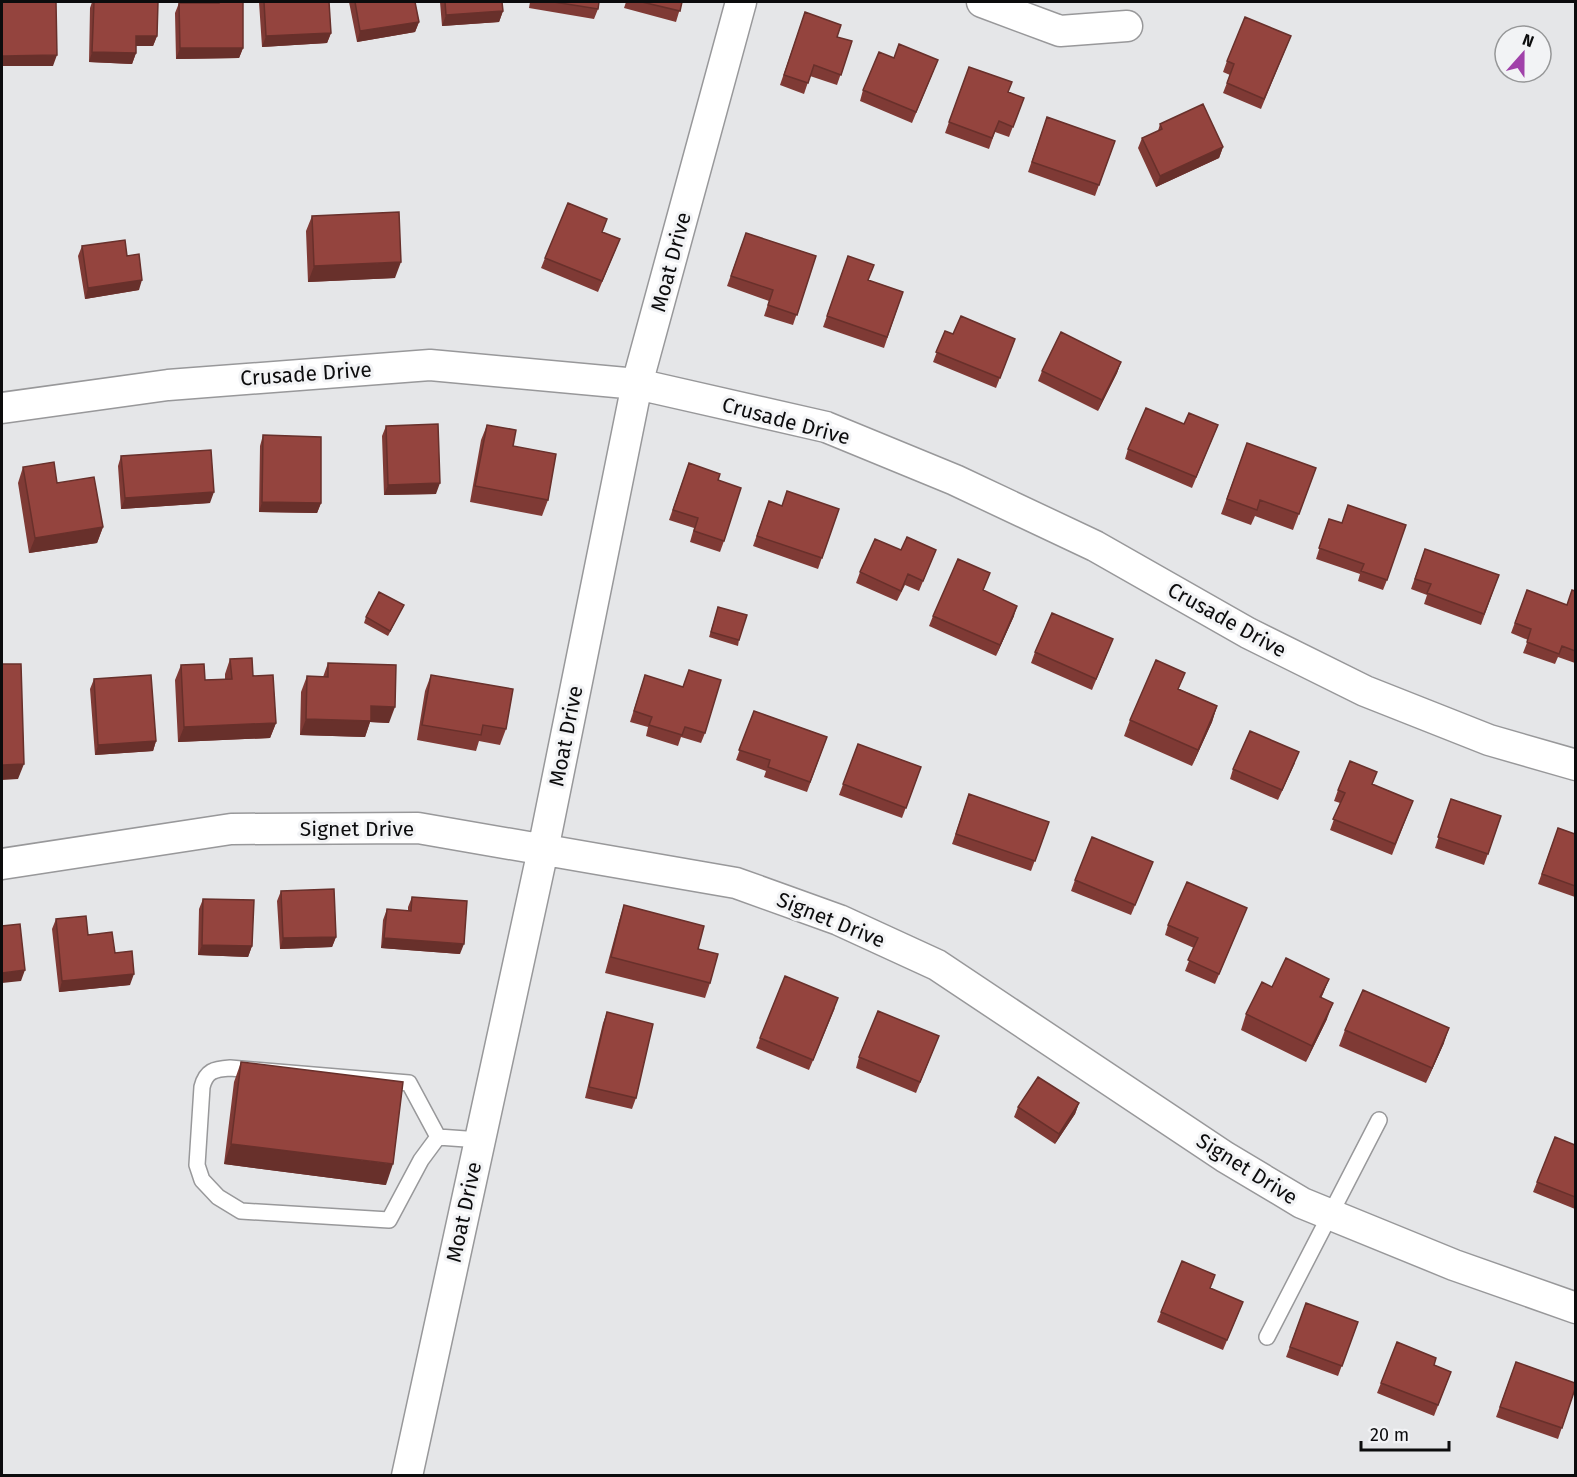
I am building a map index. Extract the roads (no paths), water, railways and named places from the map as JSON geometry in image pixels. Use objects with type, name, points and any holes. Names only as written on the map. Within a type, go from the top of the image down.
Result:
[{"type":"street","name":"Moat Drive","points":[[407,1476],[543,850],[637,384],[741,2]]},
{"type":"street","points":[[982,2],[1060,31],[1127,26]]},
{"type":"street","name":"Crusade Drive","points":[[2,408],[168,385],[430,364],[637,384],[826,427],[955,480],[1095,546],[1248,633],[1365,691],[1489,740],[1575,765]]},
{"type":"street","name":"Signet Drive","points":[[2,864],[231,830],[418,828],[736,883],[839,920],[937,965],[1225,1157],[1302,1203],[1454,1265],[1575,1308]]},
{"type":"lane","points":[[230,1068],[409,1083],[438,1137],[421,1160],[389,1220],[241,1211],[218,1197],[202,1180],[196,1165],[204,1077],[217,1069],[230,1068]]},
{"type":"lane","points":[[1267,1337],[1379,1120]]},
{"type":"lane","points":[[438,1137],[480,1140]]}]
